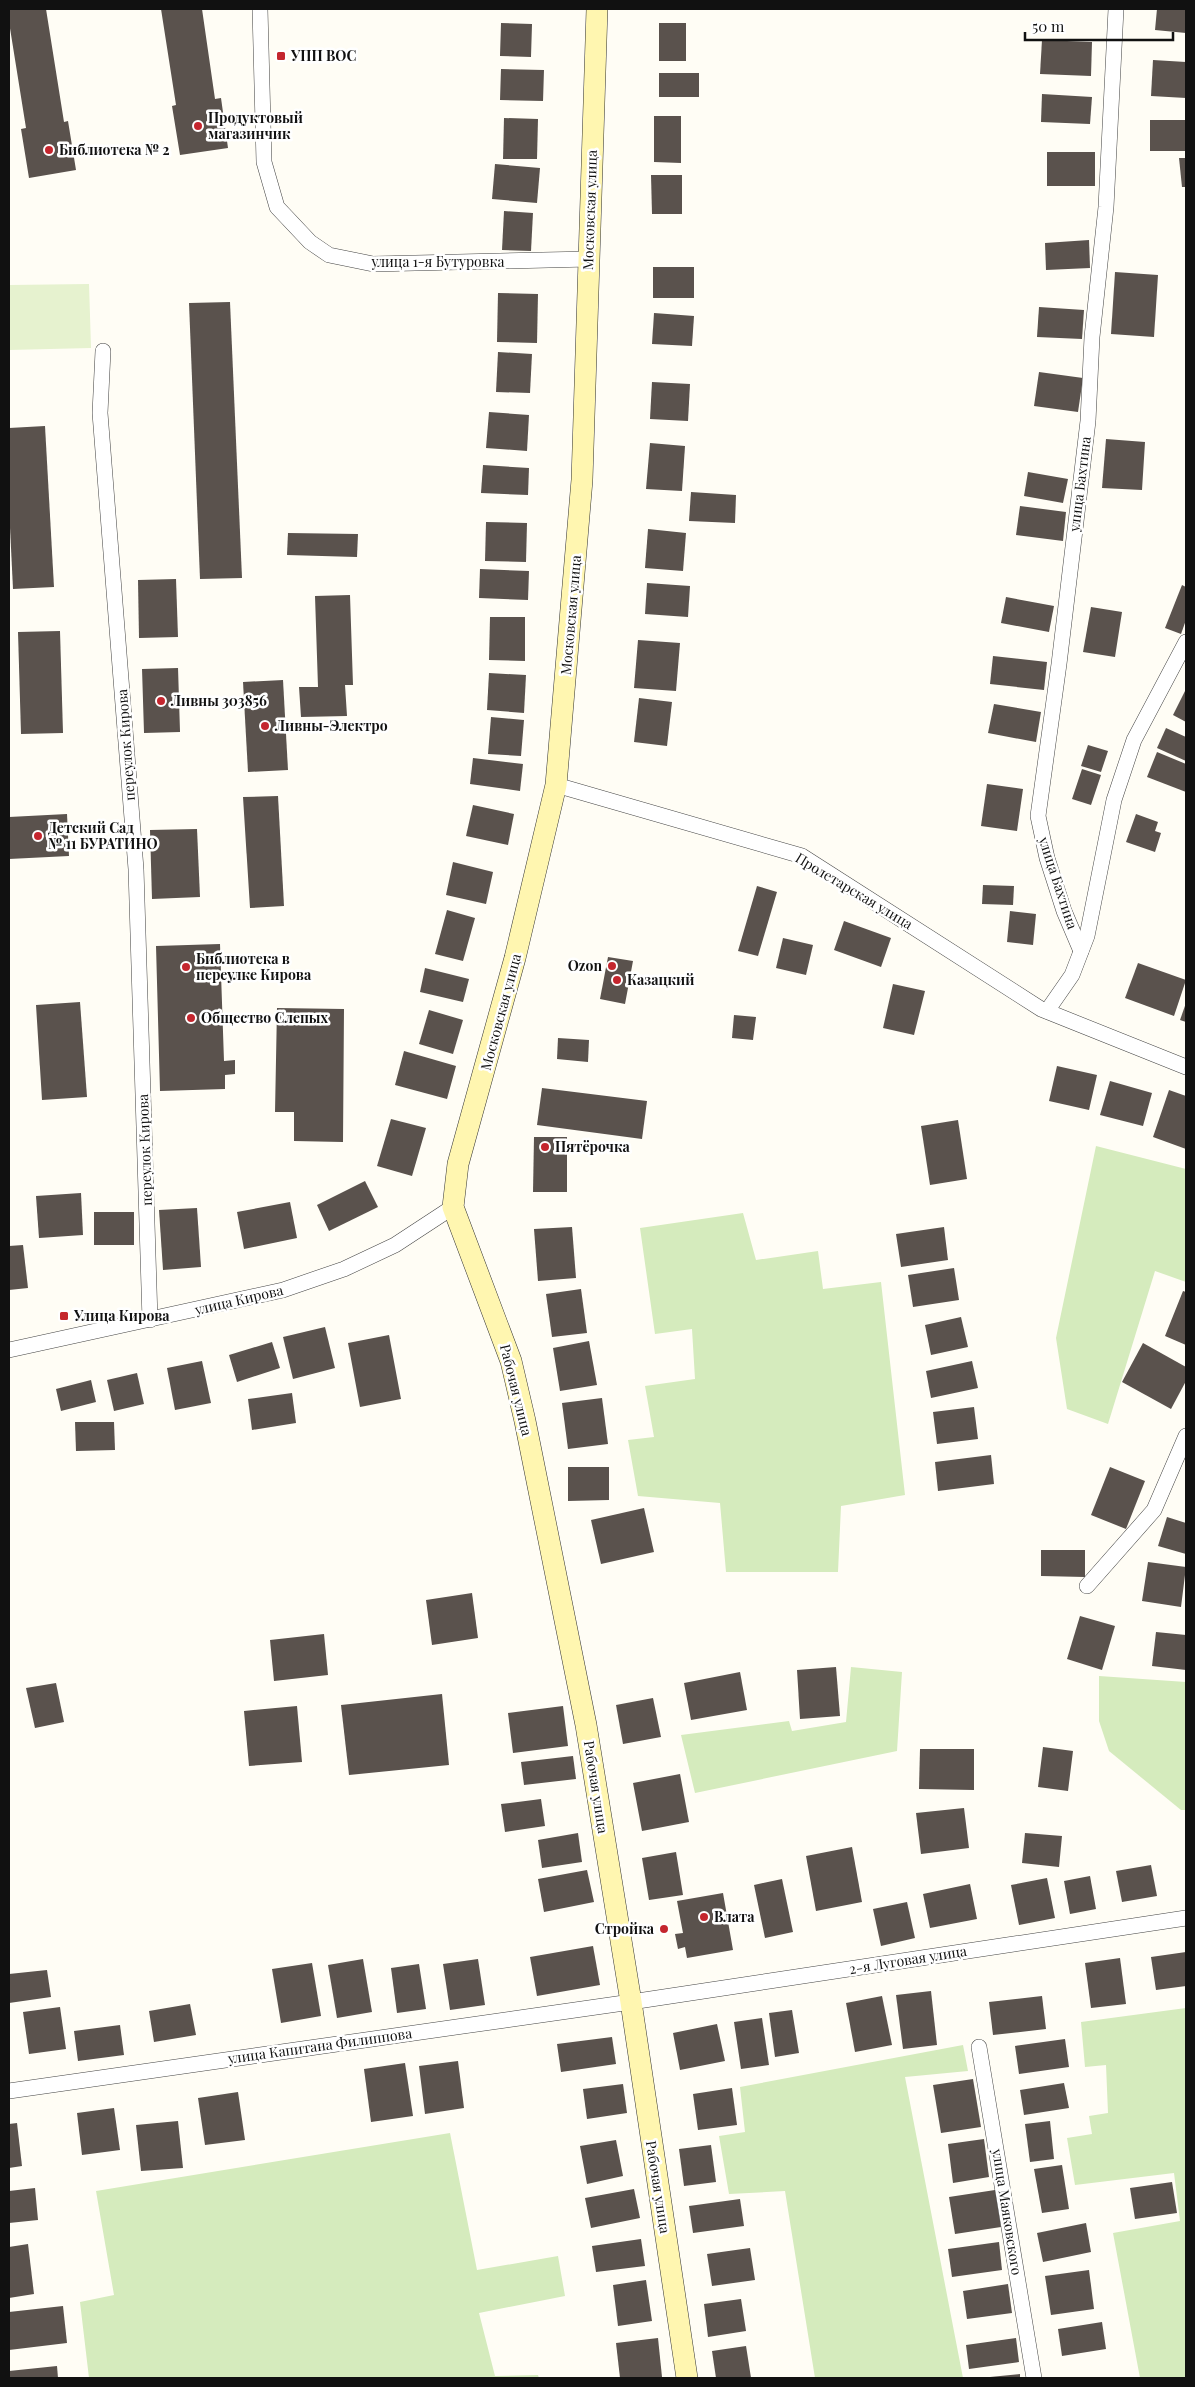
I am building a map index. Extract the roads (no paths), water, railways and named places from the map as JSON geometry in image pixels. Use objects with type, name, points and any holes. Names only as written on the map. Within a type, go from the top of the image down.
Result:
[{"type":"street","name":"улица 1-я Бутуровка","points":[[260,9],[264,162],[277,207],[310,242],[329,254],[373,264],[589,259]]},
{"type":"street","name":"Московская улица","points":[[453,1207],[458,1164],[515,958],[556,785],[582,480],[597,9]]},
{"type":"street","name":"улица Бахтина","points":[[1081,951],[1064,911],[1047,858],[1038,816],[1059,664],[1088,421],[1092,337],[1106,207],[1116,9]]},
{"type":"street","name":"переулок Кирова","points":[[103,351],[100,413],[136,869],[150,1320]]},
{"type":"street","points":[[1047,1011],[1072,975],[1081,951],[1096,899],[1114,800],[1134,740],[1186,642]]},
{"type":"street","name":"Пролетарская улица","points":[[556,785],[802,856],[1047,1011],[1186,1067]]},
{"type":"street","name":"улица Кирова","points":[[9,1350],[283,1290],[344,1269],[395,1245],[453,1207]]},
{"type":"street","name":"Рабочая улица","points":[[453,1207],[511,1361],[525,1421],[586,1725],[631,2002],[687,2378]]},
{"type":"street","points":[[1087,1586],[1154,1510],[1186,1436]]},
{"type":"street","name":"2-я Луговая улица","points":[[631,2002],[1186,1918]]},
{"type":"street","name":"улица Капитана Филиппова","points":[[9,2091],[631,2002]]},
{"type":"street","name":"улица Маяковского","points":[[979,2047],[1034,2378]]},
{"type":"place","name":"УПП ВОС","points":[[281,56]]},
{"type":"place","name":"Продуктовый магазинчик","points":[[198,126]]},
{"type":"place","name":"Библиотека № 2","points":[[49,150]]},
{"type":"place","name":"Ливны 303856","points":[[161,701]]},
{"type":"place","name":"Ливны-Электро","points":[[265,726]]},
{"type":"place","name":"Детский Сад № 11 БУРАТИНО","points":[[38,836]]},
{"type":"place","name":"Ozon","points":[[612,966]]},
{"type":"place","name":"Библиотека в переулке Кирова","points":[[186,967]]},
{"type":"place","name":"Казацкий","points":[[617,980]]},
{"type":"place","name":"Общество Слепых","points":[[191,1018]]},
{"type":"place","name":"Пятёрочка","points":[[545,1147]]},
{"type":"place","name":"Улица Кирова","points":[[64,1316]]},
{"type":"place","name":"Влата","points":[[704,1917]]},
{"type":"place","name":"Стройка","points":[[664,1929]]}]
